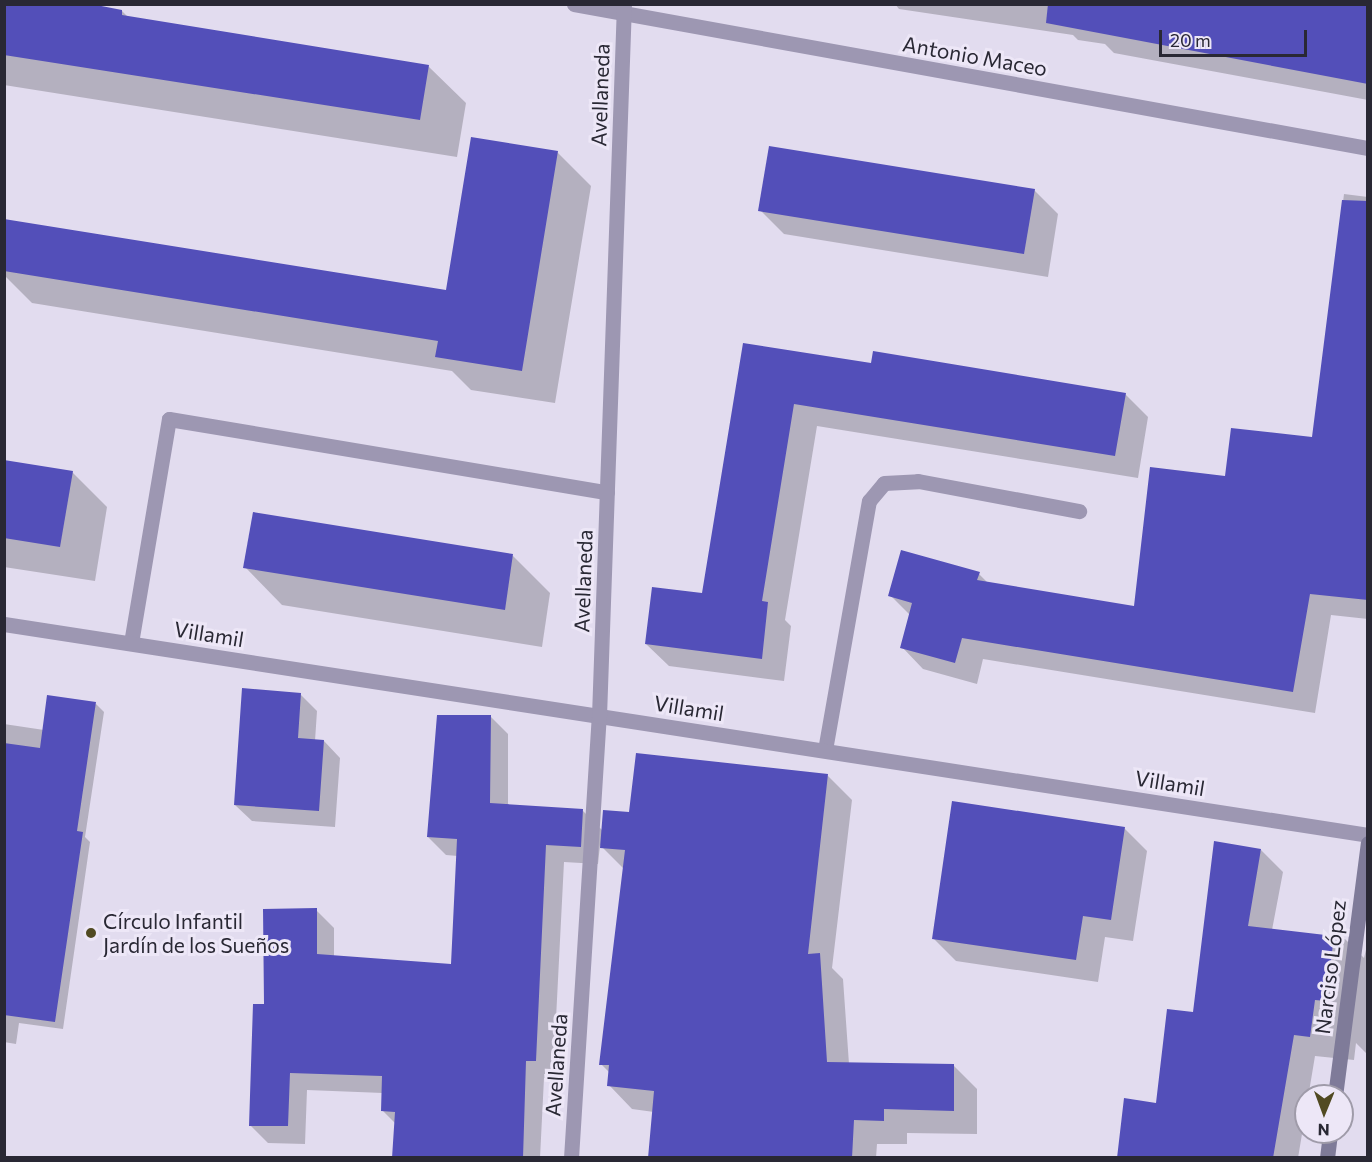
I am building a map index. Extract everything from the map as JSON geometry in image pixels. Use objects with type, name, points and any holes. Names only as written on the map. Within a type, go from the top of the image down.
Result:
[{"type":"street","name":"Antonio Maceo","points":[[574,4],[624,9],[1368,148]]},
{"type":"street","name":"Avellaneda","points":[[571,1158],[599,716],[624,9]]},
{"type":"street","points":[[131,643],[169,419],[607,492]]},
{"type":"street","points":[[825,750],[869,501],[884,483],[918,482],[1079,511]]},
{"type":"street","name":"Villamil","points":[[4,624],[1368,835]]},
{"type":"street","name":"Narciso López","points":[[1337,1084],[1368,843]]},
{"type":"building","points":[[4,4],[91,4],[122,10],[122,15],[429,65],[420,120],[4,55]]},
{"type":"building","points":[[1048,4],[1368,4],[1368,84],[1046,23]]},
{"type":"building","points":[[471,137],[558,151],[522,371],[435,357],[438,341],[4,271],[4,219],[446,290]]},
{"type":"building","points":[[769,146],[1035,189],[1024,254],[758,211]]},
{"type":"building","points":[[1342,200],[1368,201],[1368,600],[1310,594],[1293,692],[962,638],[955,663],[900,648],[912,603],[888,596],[901,550],[980,572],[977,580],[1134,606],[1150,467],[1225,476],[1231,428],[1312,437]]},
{"type":"building","points":[[743,343],[871,363],[873,351],[1126,393],[1115,456],[794,404],[762,601],[768,602],[762,659],[645,644],[652,587],[702,593]]},
{"type":"building","points":[[4,460],[73,471],[60,547],[4,538]]},
{"type":"building","points":[[253,512],[513,554],[505,610],[243,568]]},
{"type":"building","points":[[242,688],[301,693],[298,738],[324,740],[319,811],[234,805]]},
{"type":"building","points":[[47,695],[96,702],[77,831],[83,832],[55,1022],[4,1015],[4,743],[40,748]]},
{"type":"building","points":[[437,715],[491,715],[490,803],[583,809],[581,847],[546,845],[536,1061],[526,1061],[523,1158],[392,1158],[395,1112],[381,1111],[382,1076],[290,1073],[288,1126],[249,1126],[253,1004],[264,1004],[263,909],[317,908],[317,954],[451,964],[457,839],[427,837]]},
{"type":"building","points":[[636,753],[828,774],[808,954],[820,953],[827,1062],[954,1064],[954,1111],[884,1109],[884,1121],[854,1120],[852,1158],[648,1158],[654,1091],[607,1086],[609,1065],[599,1065],[625,850],[600,848],[603,810],[629,812]]},
{"type":"building","points":[[952,801],[1125,827],[1111,920],[1083,916],[1076,960],[932,939]]},
{"type":"building","points":[[1214,841],[1261,849],[1248,926],[1334,936],[1326,1001],[1315,1000],[1310,1037],[1294,1035],[1273,1158],[1117,1158],[1124,1098],[1156,1103],[1167,1009],[1193,1012]]},
{"type":"place","name":"Círculo Infantil Jardín de los Sueños","points":[[91,933]]}]
